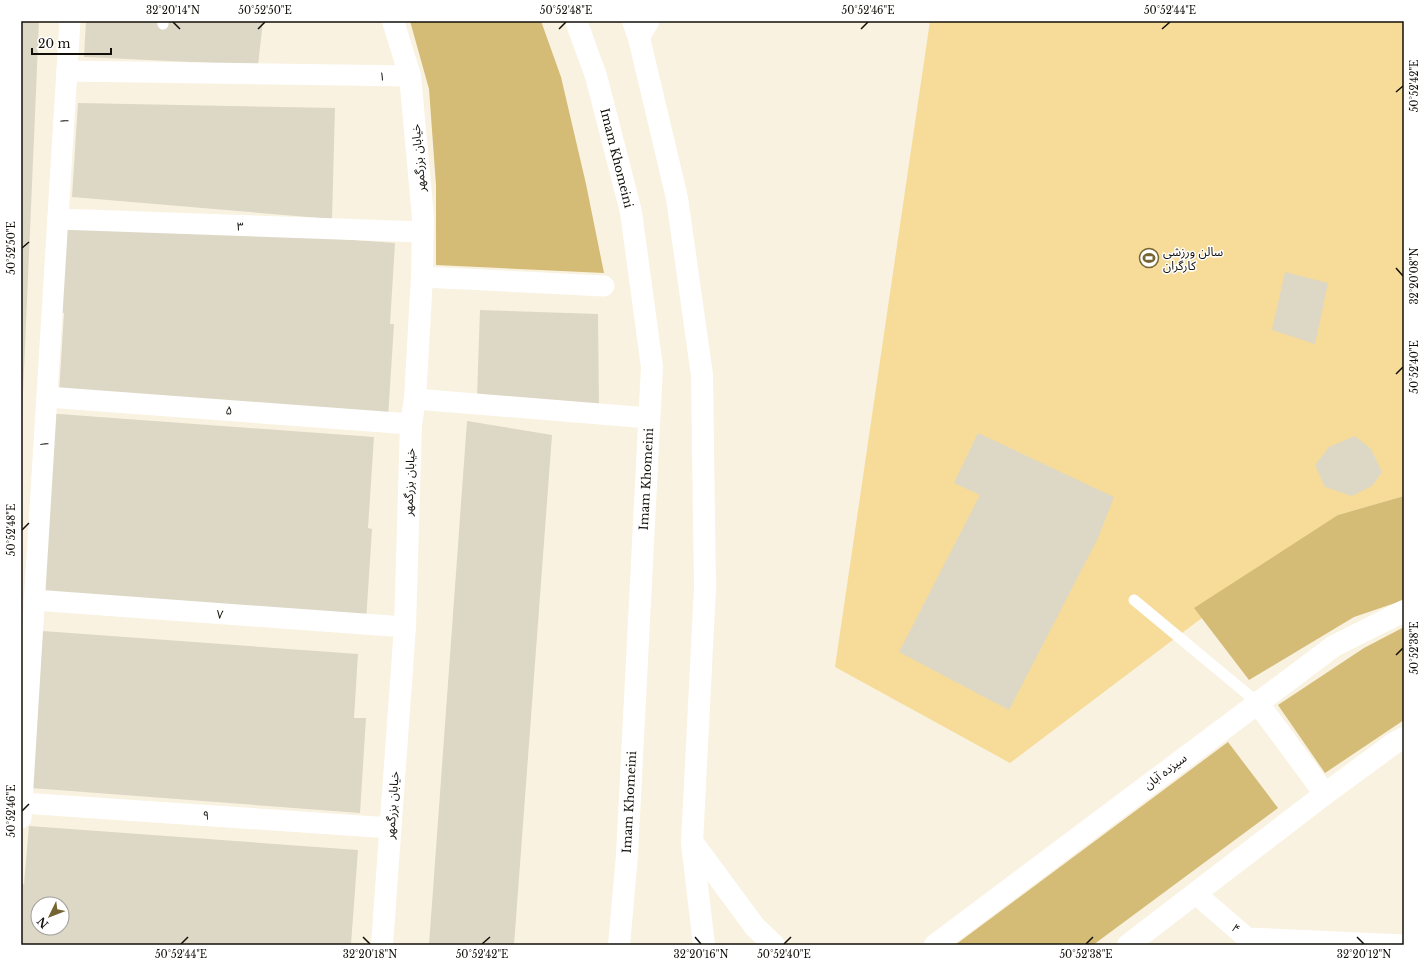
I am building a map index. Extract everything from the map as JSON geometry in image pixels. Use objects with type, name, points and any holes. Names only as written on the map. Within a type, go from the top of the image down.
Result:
[{"type":"main road","name":"خیابان بزرگمهر","points":[[382,945],[405,627],[411,424],[415,399],[422,277],[423,217],[410,76],[393,21]]},
{"type":"main road","name":"Imam Khomeini","points":[[576,21],[596,76],[631,212],[652,367],[627,855],[619,945]]},
{"type":"main road","points":[[640,27],[677,198],[702,375],[705,588],[692,842],[704,945]]},
{"type":"main road","name":"سیزده آبان","points":[[935,945],[1257,702],[1334,646],[1404,611]]},
{"type":"main road","points":[[1257,702],[1325,794]]},
{"type":"main road","points":[[1128,945],[1325,794],[1393,744],[1404,738]]},
{"type":"main road","points":[[692,842],[755,927],[774,945]]},
{"type":"street","name":"۱","points":[[21,810],[70,21]]},
{"type":"street","name":"۱","points":[[67,71],[410,76]]},
{"type":"street","name":"۳","points":[[58,219],[422,232]]},
{"type":"street","points":[[422,277],[604,286]]},
{"type":"street","name":"۵","points":[[47,397],[411,424]]},
{"type":"street","points":[[415,399],[649,418]]},
{"type":"street","name":"۷","points":[[34,600],[405,627]]},
{"type":"street","name":"۹","points":[[21,810],[391,828]]},
{"type":"street","name":"۴","points":[[1196,894],[1247,938],[1404,945]]},
{"type":"lane","points":[[1134,600],[1257,702]]},
{"type":"shaded area","points":[[410,21],[541,21],[561,77],[586,184],[604,273],[436,265],[436,185],[429,89]]},
{"type":"shaded area","name":"سالن ورزشی کارگران","points":[[930,21],[1404,21],[1404,496],[1338,515],[1010,763],[835,667]]},
{"type":"shaded area","points":[[1404,496],[1404,600],[1354,617],[1249,680],[1194,608],[1338,515]]},
{"type":"shaded area","points":[[1404,627],[1404,720],[1325,773],[1278,705],[1364,648]]},
{"type":"shaded area","points":[[1228,742],[1278,808],[1093,945],[955,945]]},
{"type":"building","points":[[21,21],[39,21],[22,417],[21,417]]},
{"type":"building","points":[[86,21],[263,21],[258,65],[84,57]]},
{"type":"building","points":[[78,103],[335,108],[332,219],[72,197]]},
{"type":"building","points":[[66,219],[395,243],[390,324],[394,324],[388,418],[59,394],[64,313],[60,313]]},
{"type":"building","points":[[1285,272],[1328,283],[1315,344],[1272,330]]},
{"type":"building","points":[[480,310],[598,314],[599,404],[477,397]]},
{"type":"building","points":[[45,413],[374,437],[368,528],[372,529],[366,622],[37,598]]},
{"type":"building","points":[[467,421],[552,435],[514,945],[429,945]]},
{"type":"building","points":[[978,433],[1114,497],[1098,538],[1009,710],[899,652],[980,495],[954,483]]},
{"type":"building","points":[[1355,436],[1371,449],[1382,472],[1372,486],[1352,496],[1325,487],[1315,465],[1329,447]]},
{"type":"building","points":[[29,630],[358,654],[354,718],[366,718],[360,813],[31,788]]},
{"type":"building","points":[[29,826],[358,850],[351,944],[21,945],[21,883],[24,884]]},
{"type":"place","name":"سالن ورزشی کارگران","points":[[1149,258]]}]
